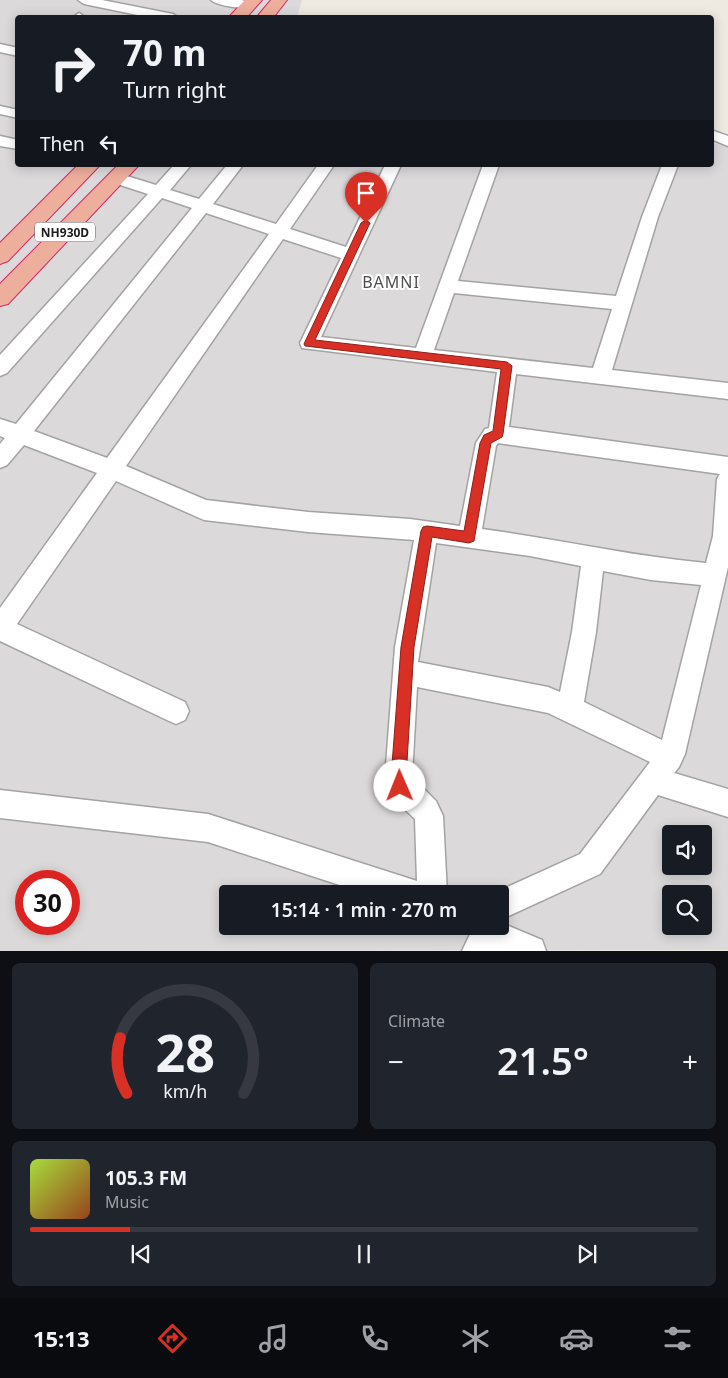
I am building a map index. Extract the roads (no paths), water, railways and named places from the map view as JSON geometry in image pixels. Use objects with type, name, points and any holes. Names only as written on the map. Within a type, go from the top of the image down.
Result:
[{"type":"highway","points":[[266,15],[279,0]]},
{"type":"highway","points":[[239,15],[251,2]]},
{"type":"highway","name":"NH930D","points":[[0,255],[88,167]]},
{"type":"highway","name":"NH930D","points":[[0,298],[123,172]]},
{"type":"street","points":[[84,0],[158,15]]},
{"type":"street","points":[[216,0],[251,2]]},
{"type":"street","points":[[0,48],[15,51]]},
{"type":"street","points":[[0,110],[15,113]]},
{"type":"street","points":[[714,135],[728,141]]},
{"type":"street","points":[[0,141],[15,144]]},
{"type":"street","points":[[0,368],[181,167]]},
{"type":"street","points":[[0,459],[10,431],[233,167]]},
{"type":"street","points":[[176,711],[0,628],[325,167]]},
{"type":"street","points":[[392,167],[309,344],[728,391]]},
{"type":"street","points":[[422,356],[490,167]]},
{"type":"street","points":[[600,377],[650,218],[669,167]]},
{"type":"street","points":[[123,172],[159,193],[351,255]]},
{"type":"street","points":[[447,286],[623,303]]},
{"type":"street","points":[[498,434],[507,366]]},
{"type":"street","points":[[10,431],[111,469],[204,510],[308,522],[427,531],[530,546],[651,569],[715,575]]},
{"type":"street","points":[[469,537],[486,443],[488,438],[498,434],[728,466]]},
{"type":"street","points":[[509,911],[590,864],[670,758],[724,536],[728,479]]},
{"type":"street","points":[[427,531],[407,647],[398,778],[404,791],[427,809],[429,816],[432,885]]},
{"type":"street","points":[[570,709],[584,632],[593,559]]},
{"type":"street","points":[[405,672],[548,700],[670,758]]},
{"type":"street","points":[[653,780],[728,804]]},
{"type":"street","points":[[0,804],[208,828],[385,885]]},
{"type":"street","points":[[509,934],[531,950]]},
{"type":"district","name":"BAMNI","points":[[391,282]]}]
